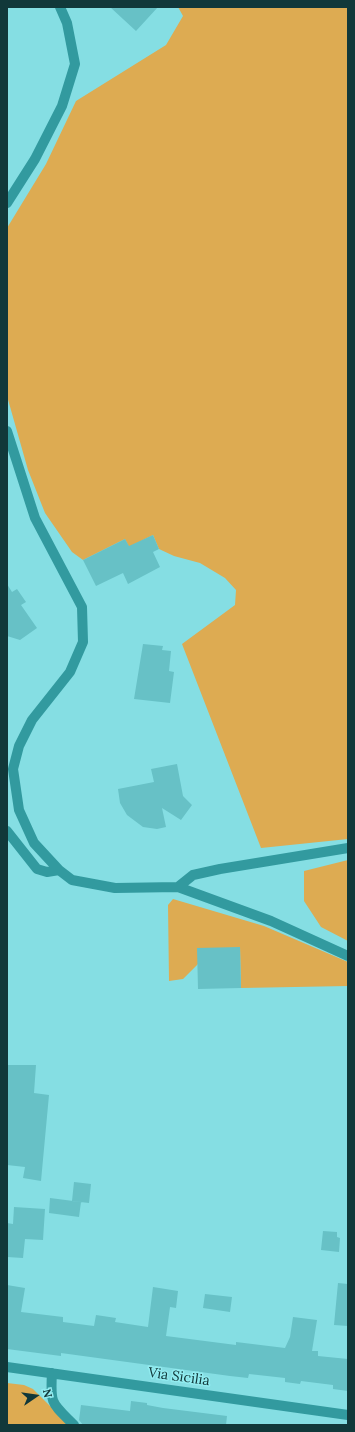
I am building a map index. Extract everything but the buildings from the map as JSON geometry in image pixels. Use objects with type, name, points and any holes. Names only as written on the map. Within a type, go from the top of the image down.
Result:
[{"type":"street","points":[[7,203],[35,159],[62,106],[75,64],[67,23],[60,7]]},
{"type":"street","points":[[7,430],[35,518],[82,607],[83,642],[70,672],[32,720],[19,746],[13,769],[19,810],[34,843],[59,870],[72,880],[115,888],[178,887],[271,921],[348,956]]},
{"type":"street","points":[[7,831],[37,869],[47,872],[59,870]]},
{"type":"street","points":[[178,887],[193,875],[213,870],[348,848]]},
{"type":"street","name":"Via Sicilia","points":[[7,1366],[348,1415]]},
{"type":"street","points":[[52,1373],[50,1396],[55,1406],[74,1425]]},
{"type":"shaded area","points":[[178,7],[348,7],[348,839],[261,848],[182,644],[235,605],[236,590],[225,578],[200,563],[174,556],[159,549],[153,535],[129,547],[125,539],[83,560],[72,552],[45,513],[28,470],[7,396],[7,228],[46,164],[76,101],[166,45],[183,16]]},
{"type":"shaded area","points":[[348,860],[348,941],[321,927],[304,901],[304,871]]},
{"type":"shaded area","points":[[173,899],[264,926],[348,962],[348,986],[241,988],[240,947],[198,964],[183,979],[169,981],[168,905]]},
{"type":"shaded area","points":[[7,1383],[24,1385],[33,1389],[69,1425],[7,1425]]}]
